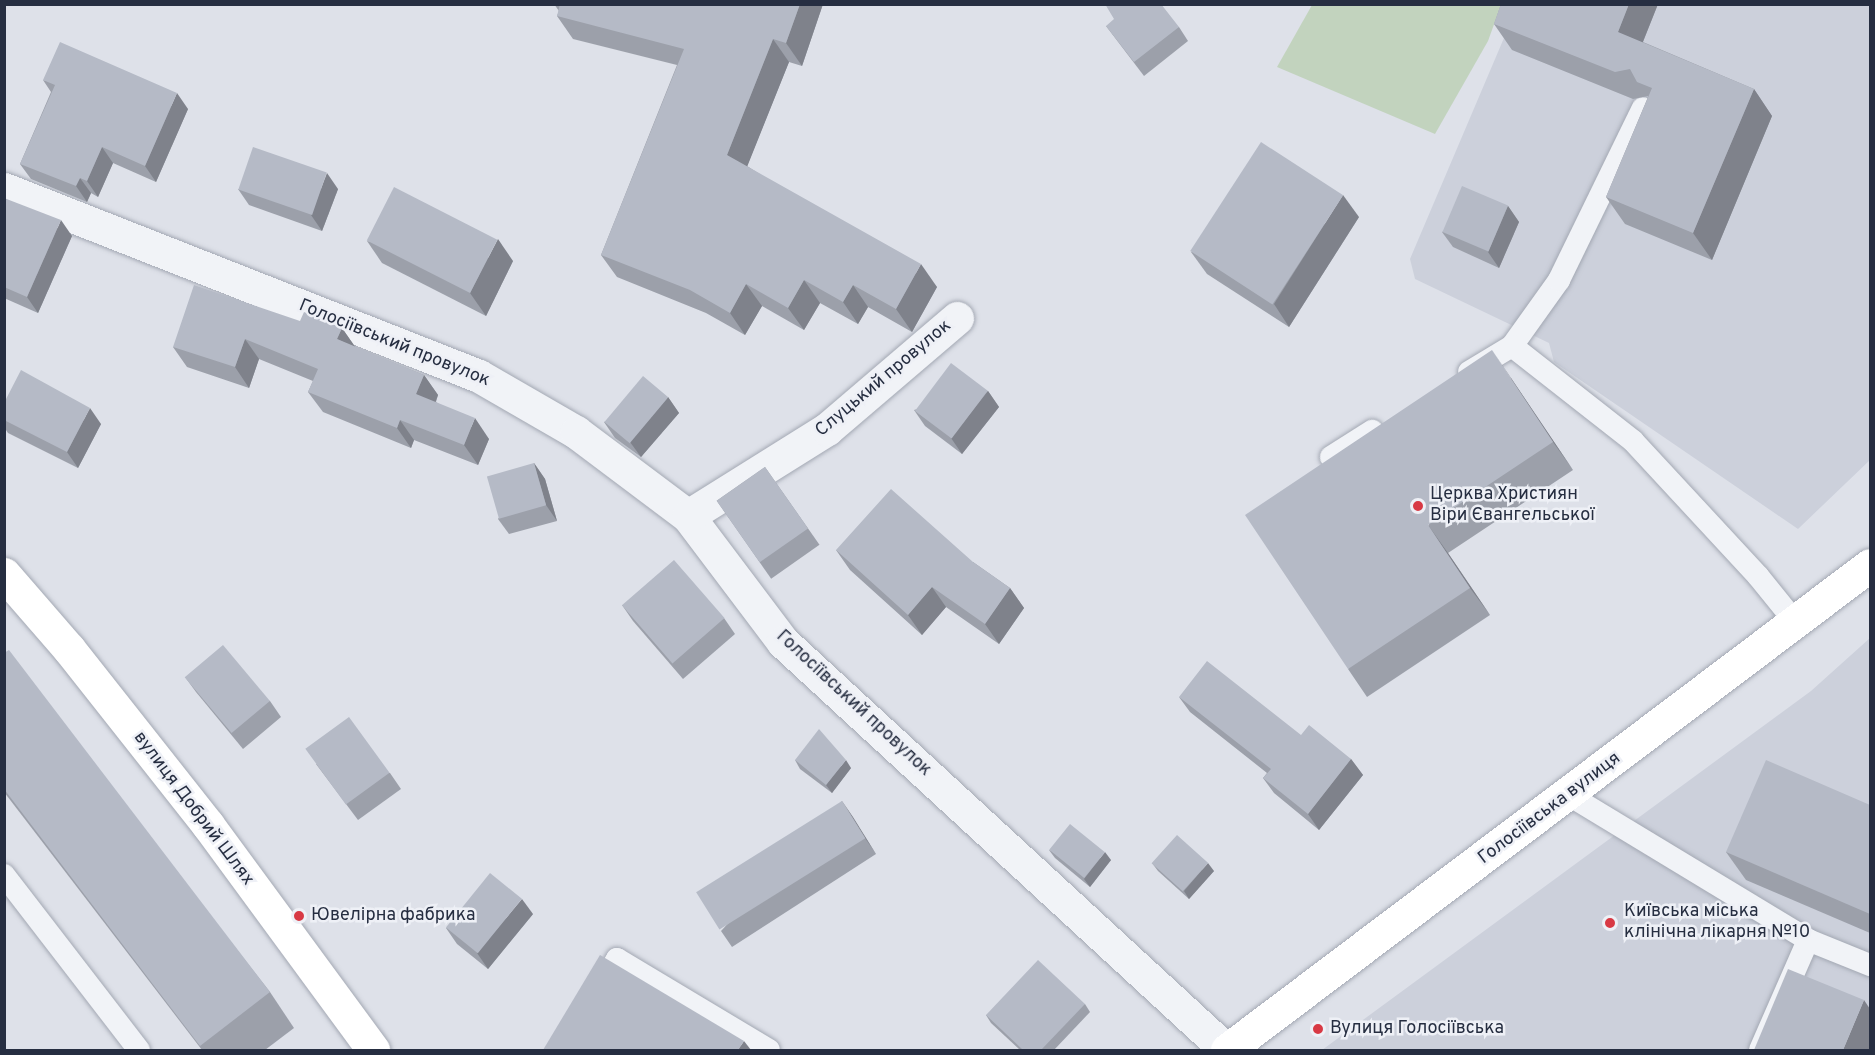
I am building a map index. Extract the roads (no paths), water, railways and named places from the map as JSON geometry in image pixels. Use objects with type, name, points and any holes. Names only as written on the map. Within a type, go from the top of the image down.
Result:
[{"type":"main road","name":"Голосіївська вулиця","points":[[1226,1050],[1569,795],[1796,624],[1870,565]]},
{"type":"main road","name":"вулиця Добрий Шлях","points":[[8,584],[208,825],[366,1048]]},
{"type":"street","name":"Голосіївський провулок","points":[[4,189],[479,376],[576,432],[688,516],[783,642],[1226,1050]]},
{"type":"street","name":"Слуцький провулок","points":[[688,516],[827,429],[957,318]]},
{"type":"lane","points":[[1451,383],[1512,346],[1559,280],[1642,108]]},
{"type":"lane","points":[[1512,346],[1633,441],[1758,576],[1796,624]]},
{"type":"lane","points":[[1331,457],[1391,420]]},
{"type":"lane","points":[[1569,795],[1808,940],[1870,965]]},
{"type":"lane","points":[[4,875],[139,1050]]},
{"type":"lane","points":[[1760,1050],[1808,940]]},
{"type":"lane","points":[[586,1010],[617,959],[769,1050]]},
{"type":"place","name":"Церква Християн Віри Євангельської","points":[[1418,506]]},
{"type":"place","name":"Ювелірна фабрика","points":[[299,916]]},
{"type":"place","name":"Київська міська клінічна лікарня №10","points":[[1610,923]]},
{"type":"place","name":"Вулиця Голосіївська","points":[[1318,1029]]}]
